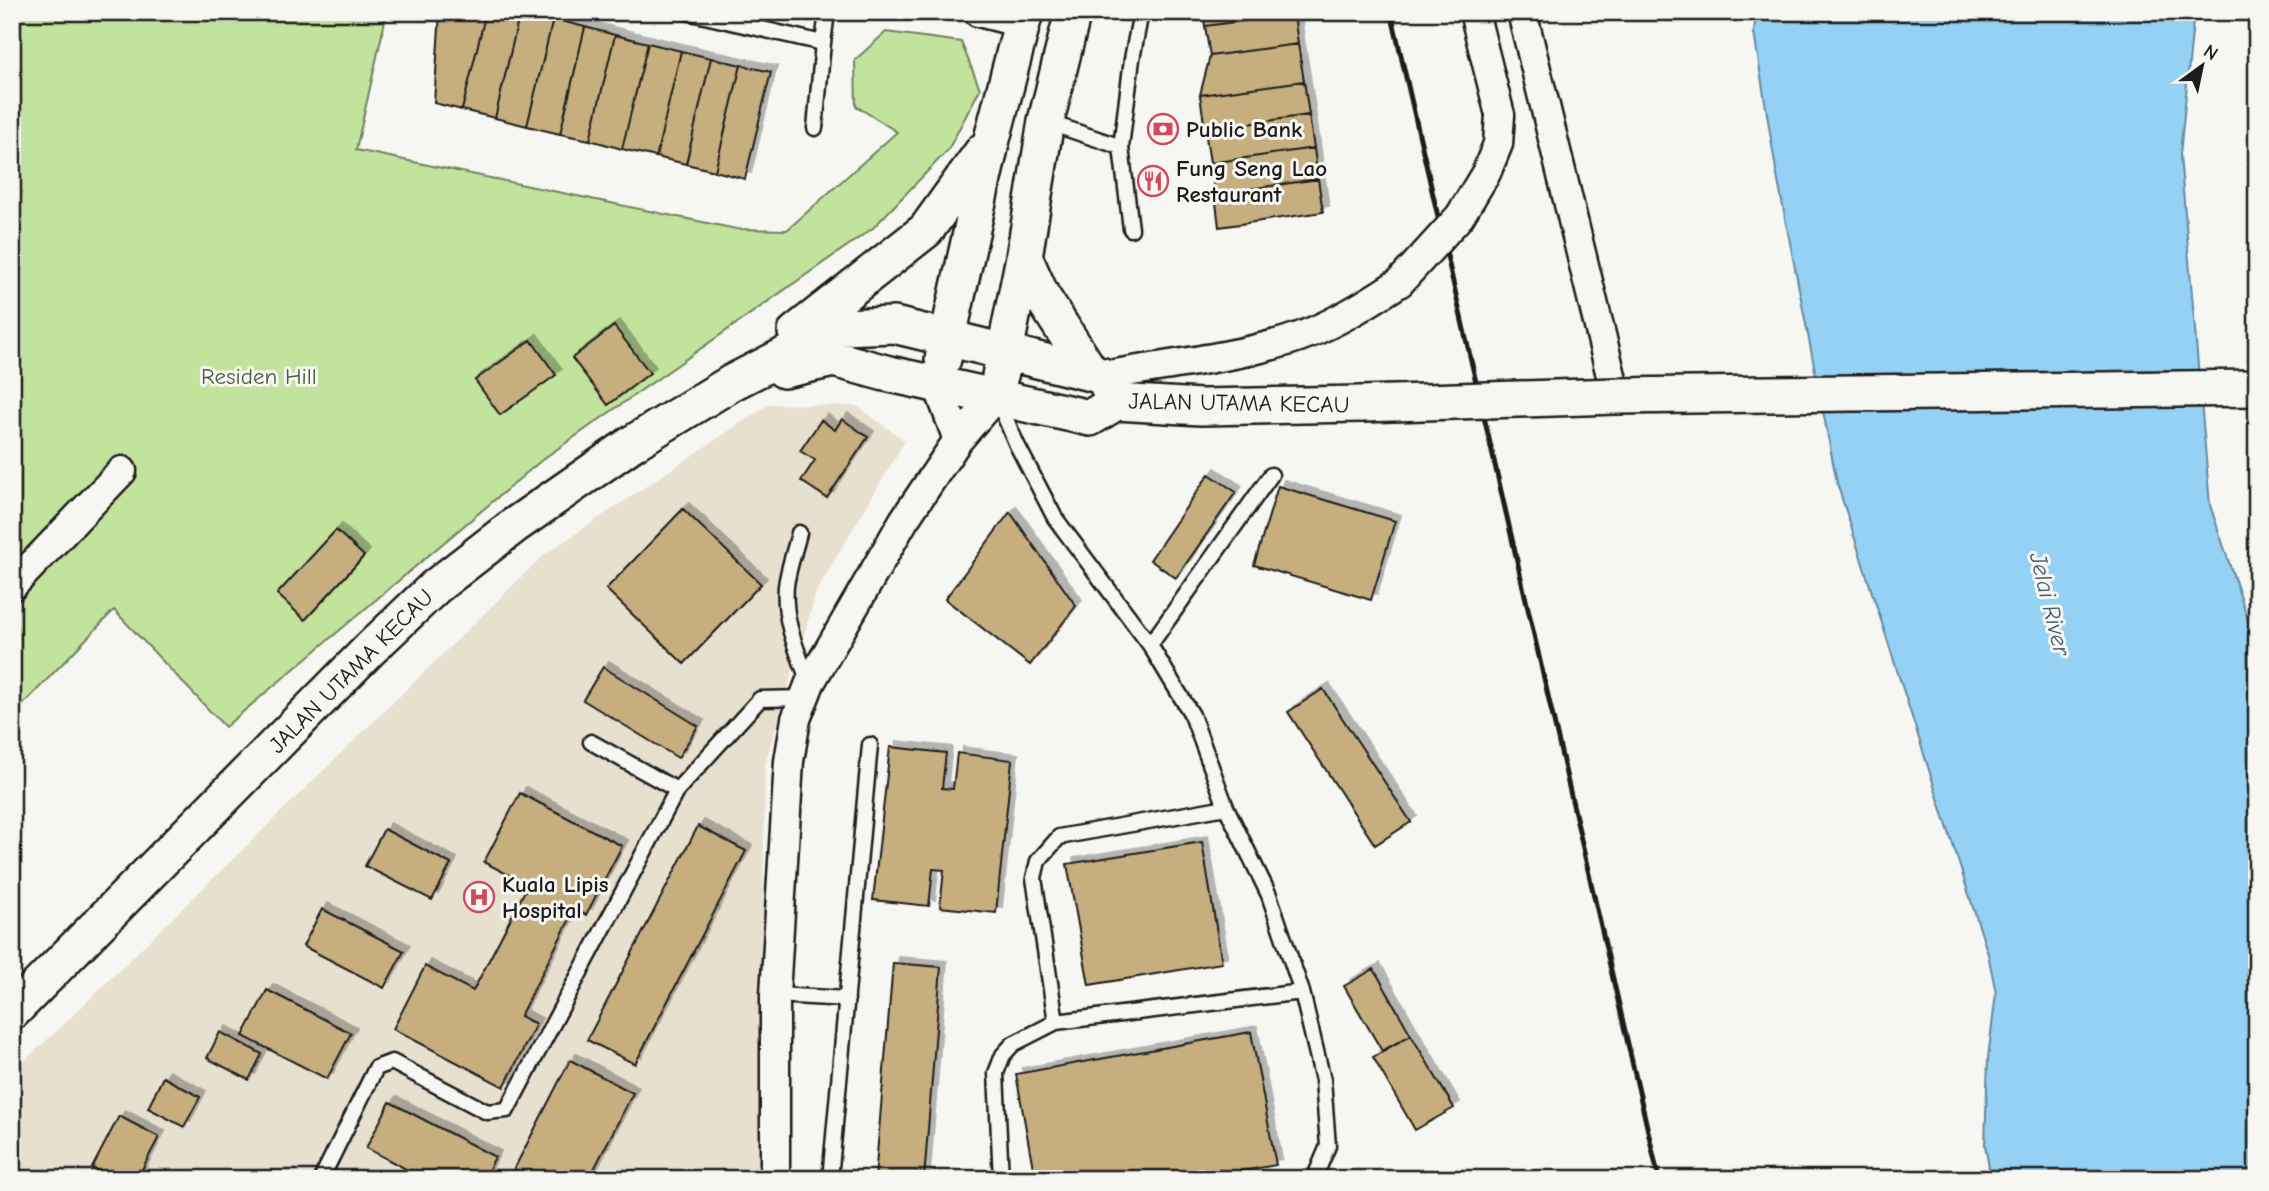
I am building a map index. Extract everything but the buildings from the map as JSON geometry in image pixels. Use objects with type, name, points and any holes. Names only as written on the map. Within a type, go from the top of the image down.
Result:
[{"type":"street","points":[[958,440],[937,383],[992,139],[1023,18],[978,12]]},
{"type":"street","points":[[774,1176],[775,995],[789,761],[796,719],[807,690],[904,520],[958,440],[996,396],[1024,257],[1046,121],[1073,12]]},
{"type":"street","points":[[1103,383],[1289,341],[1358,310],[1400,282],[1461,216],[1486,173],[1498,144],[1500,115],[1474,12]]},
{"type":"street","points":[[1523,14],[1616,396]]},
{"type":"street","points":[[733,382],[926,230],[992,139]]},
{"type":"street","points":[[1024,257],[1041,295],[1103,383]]},
{"type":"street","name":"JALAN UTAMA KECAU","points":[[12,1012],[370,649],[435,587],[515,525],[633,443],[733,382],[840,327],[894,326],[949,338],[1005,352],[1103,383],[1201,407],[1616,396],[2257,388]]},
{"type":"street","points":[[733,382],[834,359],[885,373],[1090,418],[1103,383]]},
{"type":"street","points":[[12,586],[122,471]]},
{"type":"lane","points":[[687,12],[822,43]]},
{"type":"lane","points":[[815,128],[827,12]]},
{"type":"lane","points":[[1131,229],[1121,147],[1141,12]]},
{"type":"lane","points":[[1046,121],[1121,147]]},
{"type":"lane","points":[[996,396],[1017,445],[1055,518],[1150,645],[1192,715],[1226,807],[1269,895],[1302,992],[1323,1080],[1328,1146],[1317,1178]]},
{"type":"lane","points":[[1150,645],[1271,475]]},
{"type":"lane","points":[[321,1179],[376,1068],[392,1062],[486,1112],[507,1111],[677,790],[760,699],[807,690],[786,609],[786,585],[799,533]]},
{"type":"lane","points":[[592,742],[677,790]]},
{"type":"lane","points":[[830,1179],[870,745]]},
{"type":"lane","points":[[1056,1022],[1034,878],[1038,861],[1059,837],[1226,807]]},
{"type":"lane","points":[[1001,1179],[996,1073],[1003,1055],[1013,1044],[1056,1022],[1302,992]]},
{"type":"lane","points":[[775,995],[847,999]]},
{"type":"shaded area","name":"Kuala Lipis Hospital","points":[[769,404],[857,406],[905,441],[817,590],[765,764],[760,1179],[12,1179],[12,1072],[545,554]]},
{"type":"green space","name":"Residen Hill","points":[[12,12],[387,12],[356,150],[736,229],[787,230],[897,132],[856,106],[855,60],[886,32],[961,42],[980,89],[948,150],[873,228],[543,459],[225,727],[114,610],[12,716]]},
{"type":"water","name":"Jelai River","points":[[1756,12],[2194,12],[2180,155],[2210,505],[2257,647],[2257,1179],[1991,1179],[1985,1145],[1988,1058],[1996,993],[1988,954],[1837,483],[1777,176],[1754,33]]},
{"type":"railway","points":[[1391,12],[1659,1179]]},
{"type":"place","name":"Public Bank","points":[[1163,129]]},
{"type":"place","name":"Fung Seng Lao Restaurant","points":[[1153,181]]},
{"type":"place","name":"Kuala Lipis Hospital","points":[[479,897]]}]
